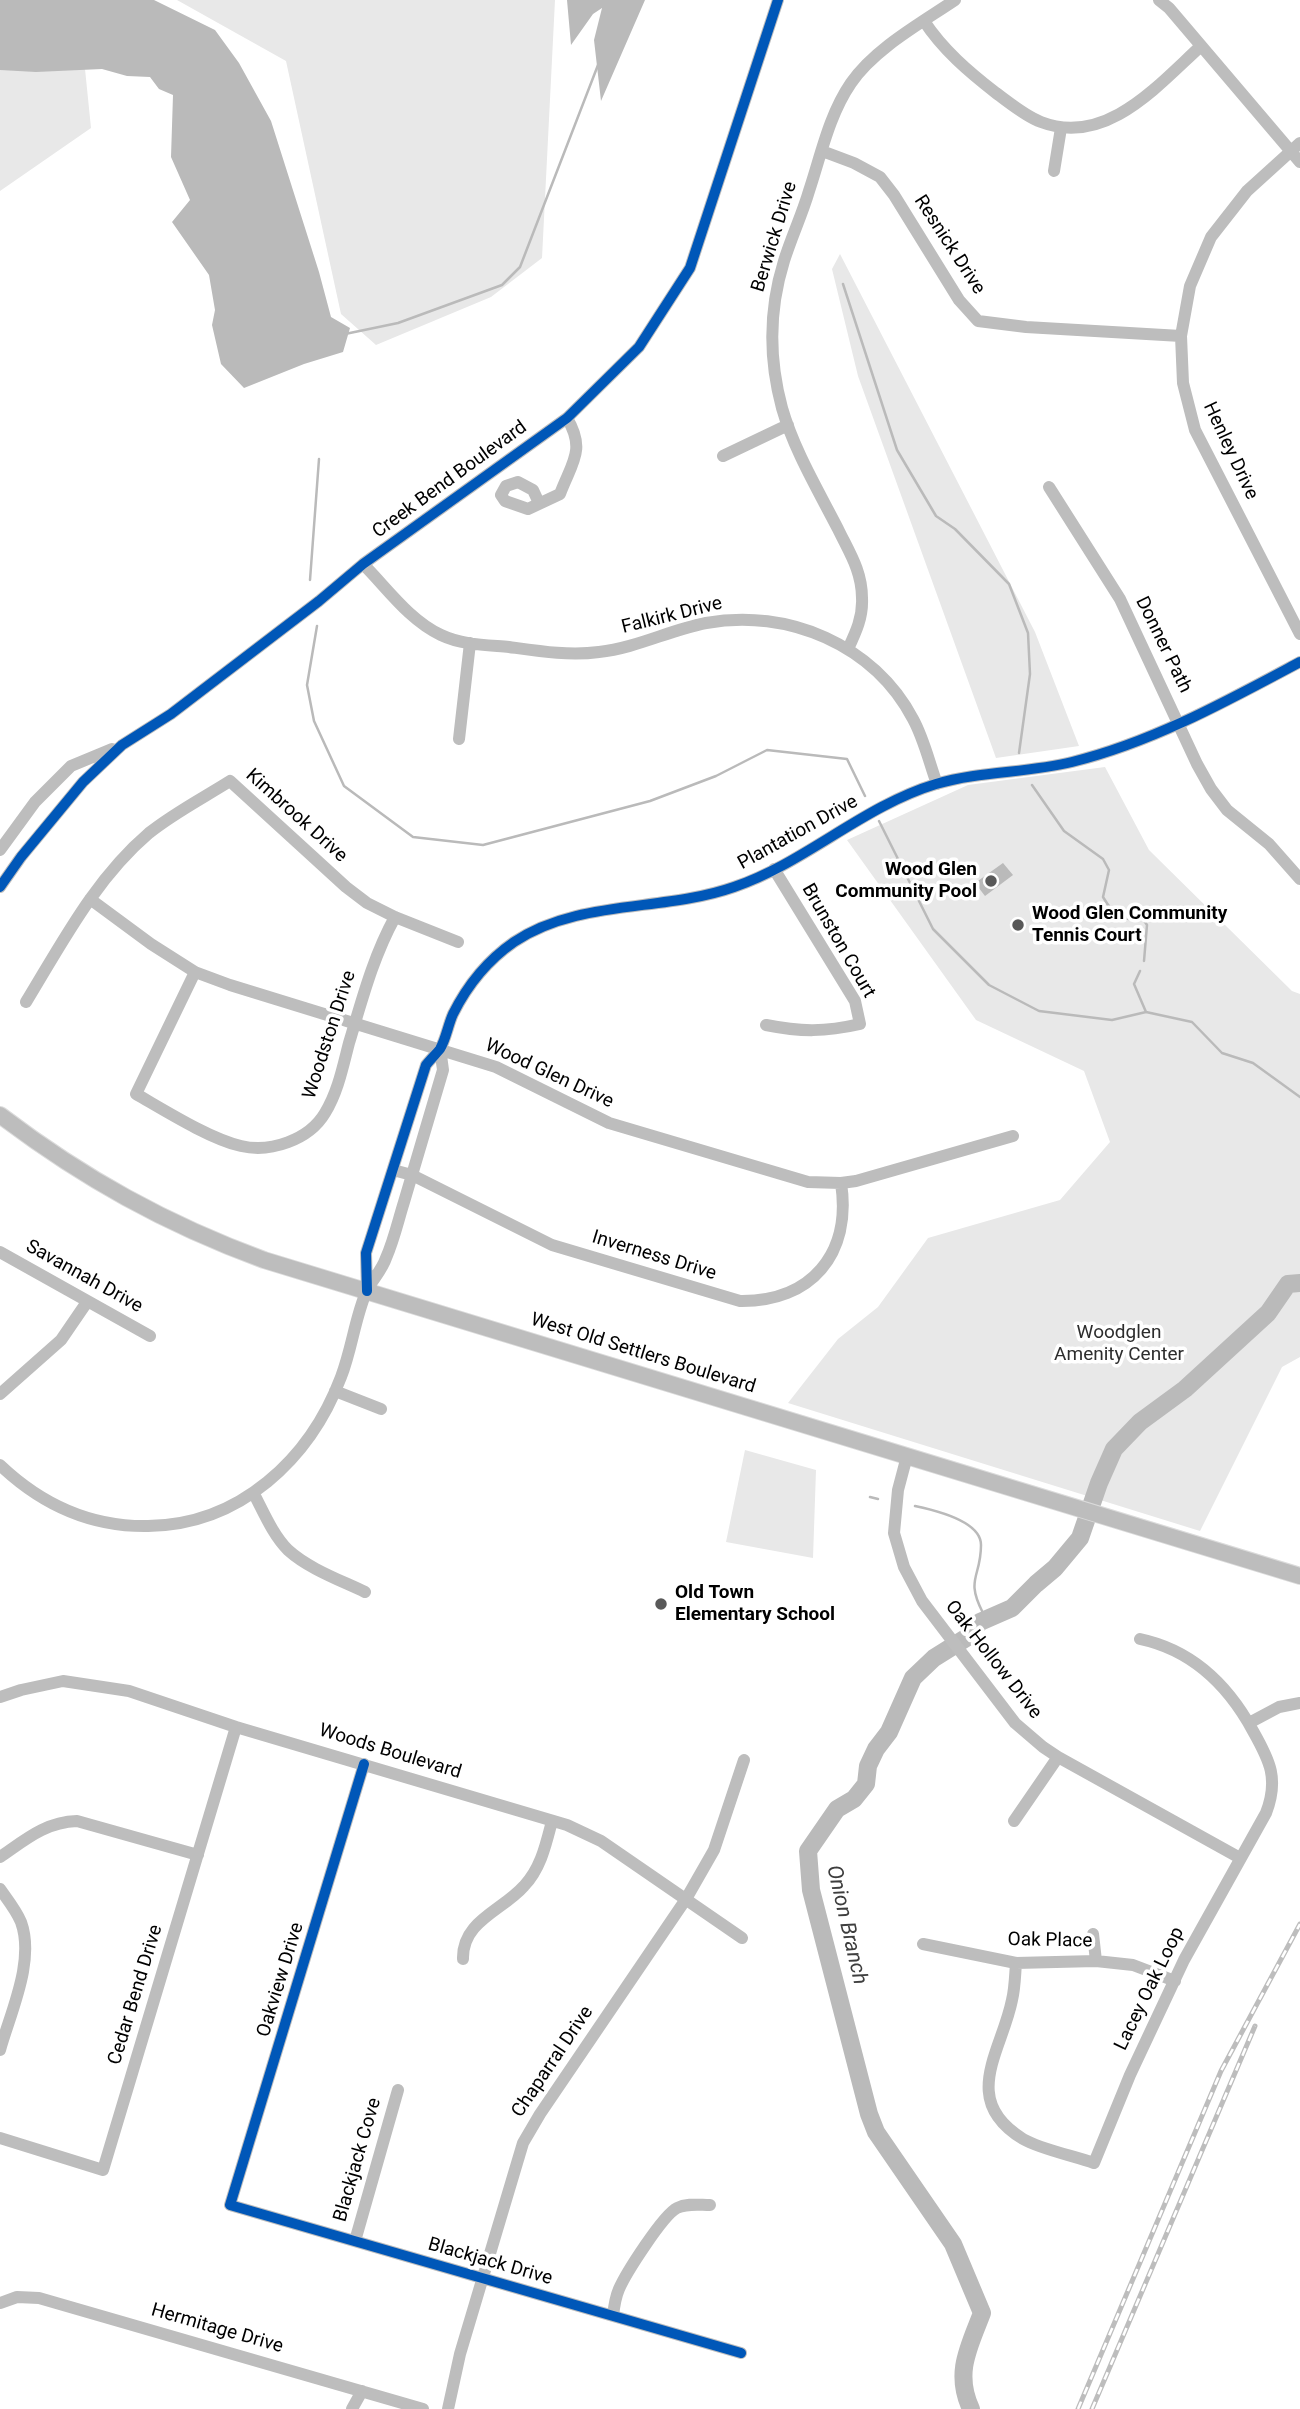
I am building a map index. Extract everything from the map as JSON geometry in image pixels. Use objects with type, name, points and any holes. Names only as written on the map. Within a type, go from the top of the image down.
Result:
[{"type":"main road","name":"West Old Settlers Boulevard","points":[[0,1115],[86,1175],[181,1227],[264,1260],[1300,1576]]},
{"type":"street","name":"Creek Bend Boulevard","points":[[1,845],[35,802],[71,766],[122,745],[171,714],[363,564],[567,418],[639,346],[690,268],[778,0]]},
{"type":"street","name":"Berwick Drive","points":[[848,649],[860,621],[860,579],[853,555],[788,425],[782,407],[774,364],[774,310],[785,258],[832,121],[852,82],[880,53],[955,0]]},
{"type":"street","points":[[1159,0],[1295,147],[1300,162]]},
{"type":"street","points":[[924,21],[945,49],[984,83],[1022,112],[1040,122],[1061,128],[1097,125],[1119,116],[1201,46]]},
{"type":"street","points":[[1054,171],[1061,128]]},
{"type":"street","name":"Henley Drive","points":[[1295,147],[1247,191],[1211,237],[1190,286],[1181,336],[1183,383],[1195,430],[1300,634]]},
{"type":"street","name":"Resnick Drive","points":[[822,152],[855,163],[880,177],[959,300],[978,321],[1026,327],[1181,336]]},
{"type":"street","points":[[539,503],[560,494],[578,448],[577,435],[567,418]]},
{"type":"street","points":[[723,456],[788,425]]},
{"type":"street","name":"Donner Path","points":[[1049,487],[1120,599],[1211,789],[1227,810],[1269,844],[1300,879]]},
{"type":"street","name":"Falkirk Drive","points":[[363,564],[414,618],[443,636],[470,643],[563,653],[598,652],[706,624],[759,620],[810,631],[848,649],[882,676],[904,704],[921,736],[937,784]]},
{"type":"street","points":[[459,739],[470,643]]},
{"type":"street","name":"Plantation Drive","points":[[367,1291],[366,1253],[426,1065],[440,1048],[453,1015],[471,985],[500,952],[530,933],[562,920],[716,893],[750,881],[852,822],[937,784],[1072,762],[1141,740],[1180,724],[1300,662]]},
{"type":"street","name":"Creek Bend Boulevard","points":[[0,887],[83,782],[122,745]]},
{"type":"street","name":"Kimbrook Drive","points":[[26,1002],[111,870],[150,832],[230,781],[346,887],[368,903],[395,917],[458,942]]},
{"type":"street","points":[[1,845],[21,858]]},
{"type":"street","name":"Brunston Court","points":[[766,1025],[799,1031],[839,1029],[860,1024],[855,1001],[774,869]]},
{"type":"street","name":"Wood Glen Drive","points":[[90,899],[150,944],[195,972],[496,1067],[609,1123],[789,1178],[808,1182],[856,1181],[1013,1136]]},
{"type":"street","name":"Woodston Drive","points":[[195,972],[136,1094],[222,1139],[240,1146],[265,1149],[297,1138],[320,1121],[336,1091],[373,965],[395,917]]},
{"type":"street","name":"Plantation Drive","points":[[0,1465],[30,1490],[59,1507],[90,1519],[123,1525],[157,1526],[190,1522],[254,1494],[297,1453],[320,1422],[342,1376],[367,1291],[386,1259],[412,1175],[443,1070],[440,1048]]},
{"type":"street","name":"Inverness Drive","points":[[393,1170],[412,1175],[551,1245],[731,1299],[749,1301],[784,1296],[810,1280],[821,1269],[839,1237],[844,1200],[841,1183]]},
{"type":"street","name":"Savannah Drive","points":[[0,1252],[150,1336]]},
{"type":"street","points":[[0,1394],[55,1346],[73,1325],[87,1302]]},
{"type":"street","points":[[335,1391],[381,1409]]},
{"type":"street","name":"Oak Hollow Drive","points":[[907,1456],[898,1490],[894,1533],[904,1567],[922,1601],[1015,1723],[1058,1757],[1240,1858]]},
{"type":"street","points":[[254,1494],[287,1549],[304,1562],[365,1592]]},
{"type":"street","name":"Lacey Oak Loop","points":[[1016,1963],[1012,2001],[988,2077],[991,2103],[1004,2124],[1024,2140],[1094,2163],[1130,2075],[1175,1981],[1266,1812],[1273,1788],[1270,1762],[1234,1699],[1209,1672],[1164,1646],[1140,1639]]},
{"type":"street","name":"Woods Boulevard","points":[[0,1697],[63,1681],[129,1691],[236,1727],[552,1821],[601,1841],[742,1938]]},
{"type":"street","points":[[1249,1723],[1279,1707],[1300,1703]]},
{"type":"street","name":"Cedar Bend Drive","points":[[0,2138],[103,2170],[236,1727]]},
{"type":"street","points":[[1014,1821],[1058,1757]]},
{"type":"street","name":"Chaparral Drive","points":[[448,2409],[460,2354],[516,2165],[530,2129],[686,1899],[714,1850],[744,1760]]},
{"type":"street","name":"Oakview Drive","points":[[230,2205],[364,1764]]},
{"type":"street","points":[[0,1857],[44,1827],[77,1821],[198,1855]]},
{"type":"street","points":[[463,1959],[466,1939],[472,1928],[513,1898],[533,1875],[543,1854],[552,1821]]},
{"type":"street","points":[[0,1889],[20,1920],[26,1954],[0,2050]]},
{"type":"street","points":[[1093,1934],[1096,1961]]},
{"type":"street","name":"Oak Place","points":[[923,1944],[1016,1963],[1096,1961],[1133,1965],[1175,1981]]},
{"type":"street","name":"Blackjack Cove","points":[[355,2241],[398,2090]]},
{"type":"street","points":[[612,2316],[614,2303],[625,2279],[666,2217],[679,2207],[689,2204],[710,2205]]},
{"type":"street","name":"Blackjack Drive","points":[[230,2205],[741,2353]]},
{"type":"street","name":"Hermitage Drive","points":[[0,2303],[17,2297],[39,2298],[423,2409]]},
{"type":"street","points":[[352,2409],[362,2391]]},
{"type":"green space","points":[[0,0],[78,0],[91,128],[0,191]]},
{"type":"green space","points":[[177,0],[555,0],[542,258],[491,297],[376,345],[341,314],[286,61]]},
{"type":"green space","points":[[840,254],[1035,632],[1079,746],[996,758],[858,376],[832,269]]},
{"type":"green space","name":"Woodglen Amenity Center","points":[[1105,767],[1149,850],[1292,991],[1300,994],[1300,1357],[1282,1367],[1200,1531],[788,1403],[838,1339],[878,1307],[928,1238],[1060,1200],[1110,1142],[1084,1071],[976,1020],[847,840],[968,785]]},
{"type":"green space","points":[[745,1450],[816,1470],[813,1558],[726,1542]]},
{"type":"shaded area","points":[[0,0],[154,0],[215,30],[239,63],[271,121],[331,317],[350,328],[343,352],[244,388],[221,364],[212,325],[215,310],[209,275],[172,222],[190,200],[171,157],[173,95],[159,89],[150,77],[127,76],[102,69],[36,72],[0,70]]},
{"type":"shaded area","points":[[567,0],[645,0],[601,101],[594,40],[602,8],[593,14],[571,45]]},
{"type":"shaded area","name":"Wood Glen Community Pool","points":[[1003,863],[1013,875],[985,896],[975,883]]},
{"type":"waterway","points":[[345,334],[398,323],[502,285],[520,267],[598,65]]},
{"type":"waterway","points":[[843,284],[897,450],[936,516],[955,529],[1009,584],[1028,633],[1030,674],[1019,753]]},
{"type":"waterway","points":[[310,580],[319,459]]},
{"type":"waterway","points":[[317,626],[307,685],[314,721],[344,786],[413,837],[483,845],[650,801],[716,776],[767,750],[847,759],[865,796]]},
{"type":"waterway","points":[[1032,785],[1064,831],[1103,859],[1109,870],[1103,897],[1111,909],[1123,918],[1143,919],[1147,925],[1144,961]]},
{"type":"waterway","points":[[879,821],[933,929],[989,985],[1039,1011],[1112,1020],[1146,1012]]},
{"type":"waterway","points":[[1140,971],[1134,984],[1146,1012],[1192,1022],[1222,1053],[1253,1063],[1300,1097]]},
{"type":"waterway","name":"Onion Branch","points":[[971,2409],[964,2384],[965,2360],[982,2313],[953,2244],[876,2132],[869,2114],[811,1890],[808,1851],[837,1809],[854,1799],[866,1784],[868,1766],[876,1749],[889,1732],[913,1678],[934,1658],[966,1638],[980,1622],[1012,1608],[1055,1568],[1080,1538],[1114,1449],[1140,1422],[1185,1389],[1268,1313],[1288,1284],[1300,1283]]},
{"type":"waterway","points":[[870,1497],[878,1499]]},
{"type":"waterway","points":[[915,1506],[955,1518],[973,1529],[979,1537],[980,1556],[974,1585],[983,1613],[980,1622]]},
{"type":"railway","points":[[1078,2409],[1221,2071],[1300,1924]]},
{"type":"railway","points":[[1092,2409],[1255,2026]]},
{"type":"cycle path","points":[[0,887],[21,857],[83,782],[122,745],[171,714],[363,564],[567,418],[639,347],[690,268],[778,0]]},
{"type":"cycle path","points":[[367,1291],[366,1253],[426,1065],[440,1049],[453,1014],[465,993],[487,965],[514,942],[539,928],[565,919],[593,912],[707,895],[734,887],[785,864],[909,794],[953,780],[1055,766],[1102,754],[1189,719],[1300,662]]},
{"type":"cycle path","points":[[364,1764],[230,2205],[741,2353]]},
{"type":"place","name":"Wood Glen Community Pool","points":[[991,881]]},
{"type":"place","name":"Wood Glen Community Tennis Court","points":[[1018,925]]},
{"type":"place","name":"Old Town Elementary School","points":[[661,1604]]}]
